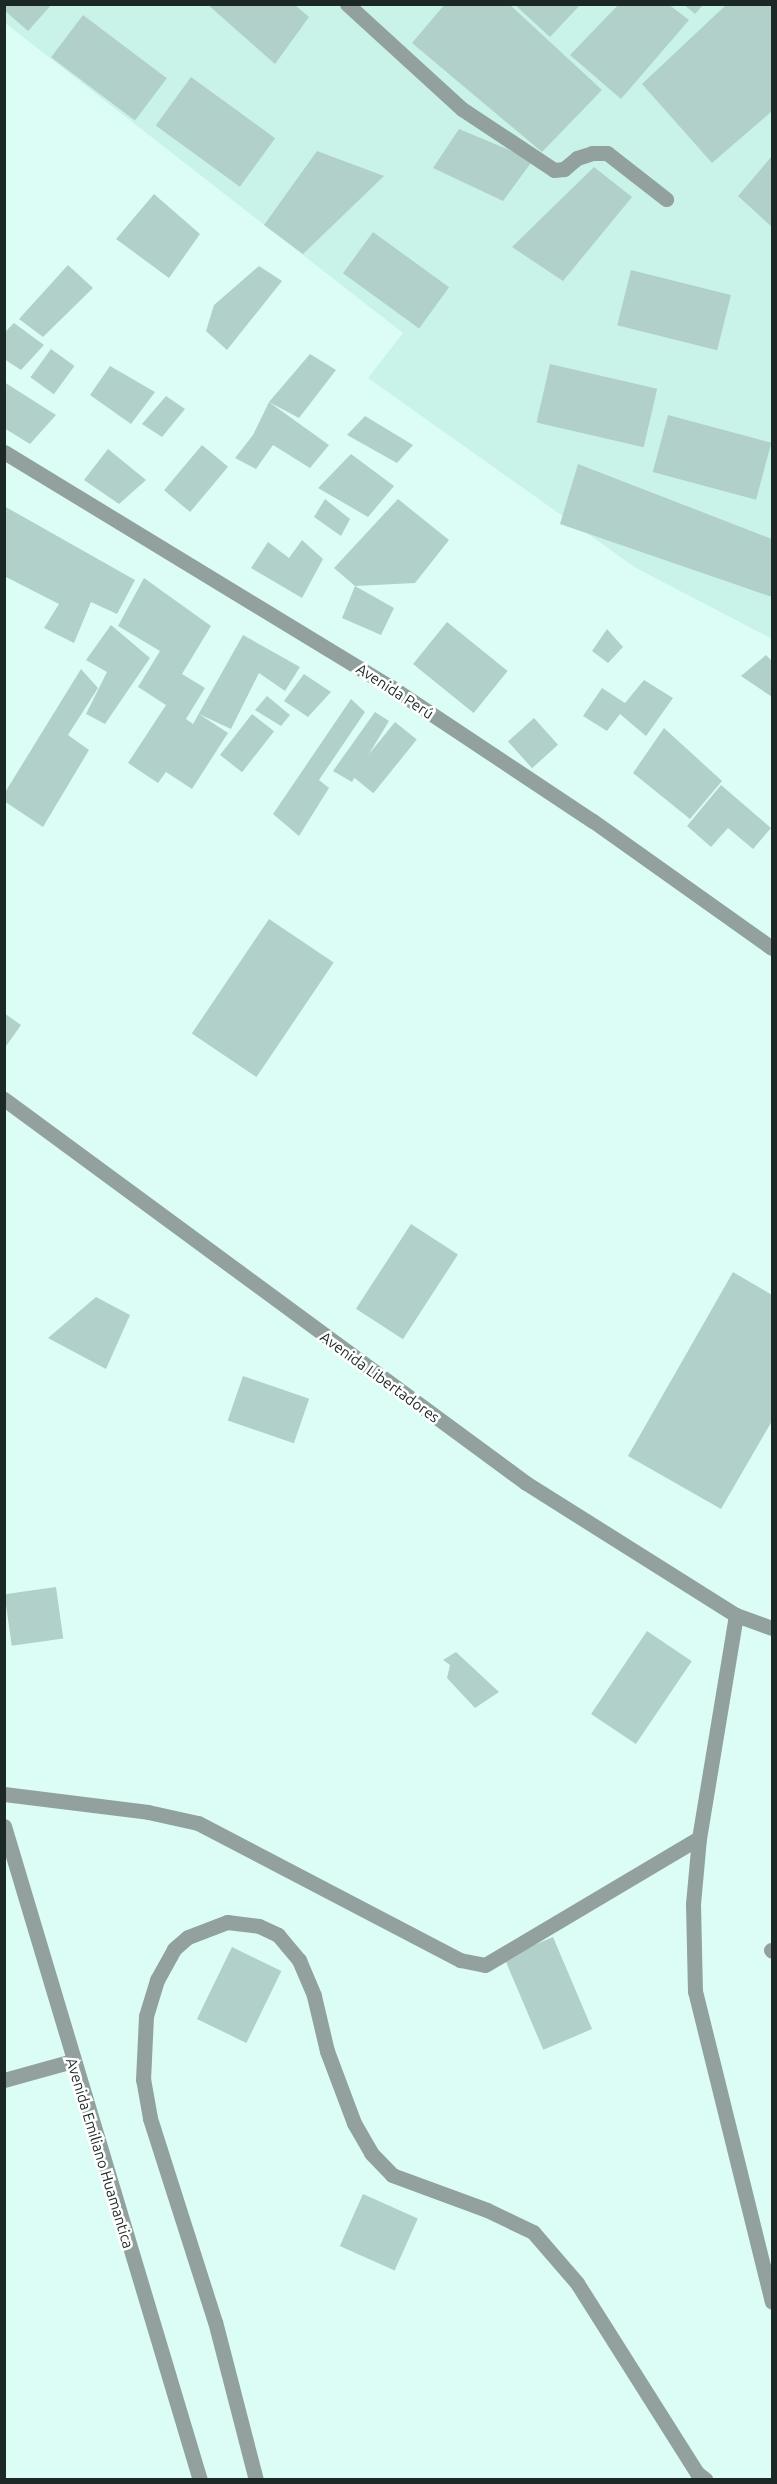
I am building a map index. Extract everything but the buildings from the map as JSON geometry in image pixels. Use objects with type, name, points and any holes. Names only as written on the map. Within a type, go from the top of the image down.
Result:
[{"type":"street","points":[[347,4],[462,109],[554,170],[564,169],[577,158],[607,153],[666,199]]},
{"type":"street","name":"Avenida Perú","points":[[4,452],[391,687],[593,821],[772,948]]},
{"type":"street","name":"Avenida Libertadores","points":[[4,1099],[526,1483],[736,1615],[772,1628]]},
{"type":"street","points":[[736,1615],[699,1838],[693,1904],[695,1991],[772,2302]]},
{"type":"street","points":[[4,1794],[148,1812],[198,1822],[460,1960],[485,1965],[699,1838]]},
{"type":"street","name":"Avenida Emiliano Huamantica","points":[[4,1826],[72,2061],[200,2480]]},
{"type":"street","points":[[256,2480],[215,2322],[150,2118],[143,2080],[146,2016],[157,1980],[174,1949],[188,1937],[227,1922],[259,1926],[278,1935],[298,1960],[314,1996],[327,2051],[354,2123],[371,2153],[392,2175],[533,2232],[577,2283],[697,2473],[706,2480]]},
{"type":"street","points":[[4,2080],[72,2061]]},
{"type":"shaded area","points":[[4,5],[772,5],[772,639],[636,568],[368,378],[403,333],[5,23]]}]
